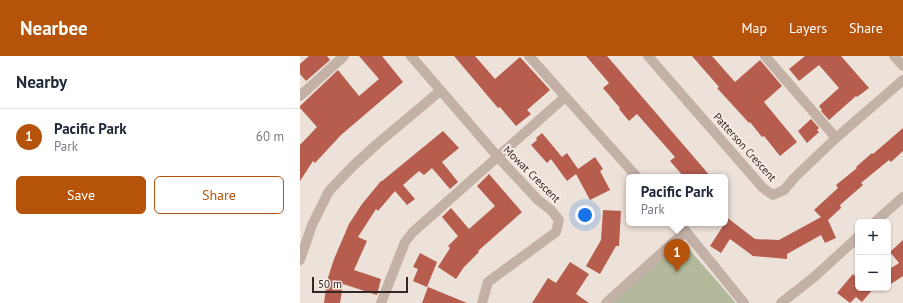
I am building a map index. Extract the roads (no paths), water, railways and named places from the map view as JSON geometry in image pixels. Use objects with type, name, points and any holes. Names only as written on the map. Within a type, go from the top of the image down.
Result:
[{"type":"street","points":[[300,96],[344,56]]},
{"type":"street","name":"Mowat Crescent","points":[[411,56],[498,157],[538,200],[551,210],[559,220],[556,232],[488,282],[482,303]]},
{"type":"street","points":[[529,56],[634,174]]},
{"type":"street","name":"Patterson Crescent","points":[[648,56],[763,188],[773,194],[784,190],[794,178],[836,138],[903,80]]},
{"type":"street","points":[[765,56],[836,138]]},
{"type":"street","points":[[894,56],[903,66]]},
{"type":"street","points":[[300,260],[312,225],[329,191],[377,144],[440,91]]},
{"type":"street","points":[[381,303],[405,242],[413,232],[565,97]]},
{"type":"street","points":[[878,219],[900,200],[903,211]]},
{"type":"street","points":[[606,303],[682,227],[744,303]]},
{"type":"street","points":[[781,303],[813,278],[855,240]]},
{"type":"place","name":"Pacific Park","points":[[677,272]]}]
